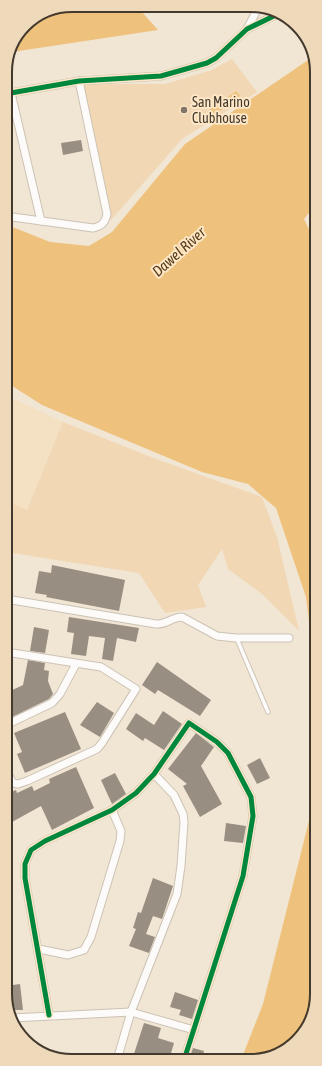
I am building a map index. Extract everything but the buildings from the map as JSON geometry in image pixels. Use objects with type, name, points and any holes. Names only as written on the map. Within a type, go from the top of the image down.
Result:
[{"type":"street","points":[[247,29],[256,12]]},
{"type":"street","points":[[12,93],[80,81],[161,76],[207,63],[216,58],[247,29],[273,16]]},
{"type":"street","points":[[12,217],[93,228],[101,226],[105,221],[106,214],[80,81]]},
{"type":"street","points":[[12,109],[41,221]]},
{"type":"street","points":[[12,600],[156,624],[163,624],[178,617],[182,617],[211,633],[236,638],[289,638]]},
{"type":"street","points":[[12,653],[101,667],[136,690],[102,744],[97,748],[27,781],[18,784],[12,782]]},
{"type":"street","points":[[12,722],[52,703],[60,694],[76,664]]},
{"type":"street","points":[[50,1015],[26,878],[25,864],[31,850],[45,841],[112,810],[136,793],[154,774],[189,723],[217,742],[228,753],[250,797],[253,816],[243,876],[186,1054]]},
{"type":"street","points":[[119,1054],[131,1012],[177,894],[181,866],[184,822],[183,814],[174,795],[154,774]]},
{"type":"street","points":[[39,949],[68,955],[84,950],[91,937],[120,841],[121,832],[112,810]]},
{"type":"street","points":[[17,1018],[131,1012],[194,1030]]},
{"type":"lane","points":[[236,638],[268,712]]},
{"type":"shaded area","points":[[232,59],[257,92],[182,139],[111,220],[83,84],[165,84],[212,70]]},
{"type":"shaded area","points":[[12,398],[63,422],[27,510],[12,504]]},
{"type":"shaded area","points":[[63,422],[156,459],[262,497],[277,537],[299,631],[262,594],[228,569],[222,549],[198,585],[206,607],[165,613],[139,573],[12,553],[12,504],[27,510]]},
{"type":"water","points":[[142,12],[158,30],[16,51],[24,35],[32,27],[38,22],[60,13]]},
{"type":"water","name":"Dawel River","points":[[309,59],[310,212],[304,219],[310,232],[310,629],[306,597],[276,508],[248,484],[202,472],[42,405],[12,386],[12,227],[50,242],[89,246],[112,232],[185,144]]},
{"type":"water","points":[[236,91],[240,96],[214,115],[208,107],[215,102],[218,105]]},
{"type":"water","points":[[310,817],[310,998],[308,1010],[302,1024],[287,1042],[270,1051],[243,1054],[263,1004]]},
{"type":"cycle path","points":[[12,93],[79,81],[161,76],[207,63],[216,58],[247,29],[273,16]]},
{"type":"cycle path","points":[[49,1015],[25,878],[25,864],[31,850],[45,841],[112,810],[136,793],[154,774],[189,723],[217,742],[228,753],[251,797],[253,816],[243,876],[186,1054]]},
{"type":"place","name":"San Marino Clubhouse","points":[[184,110]]}]
